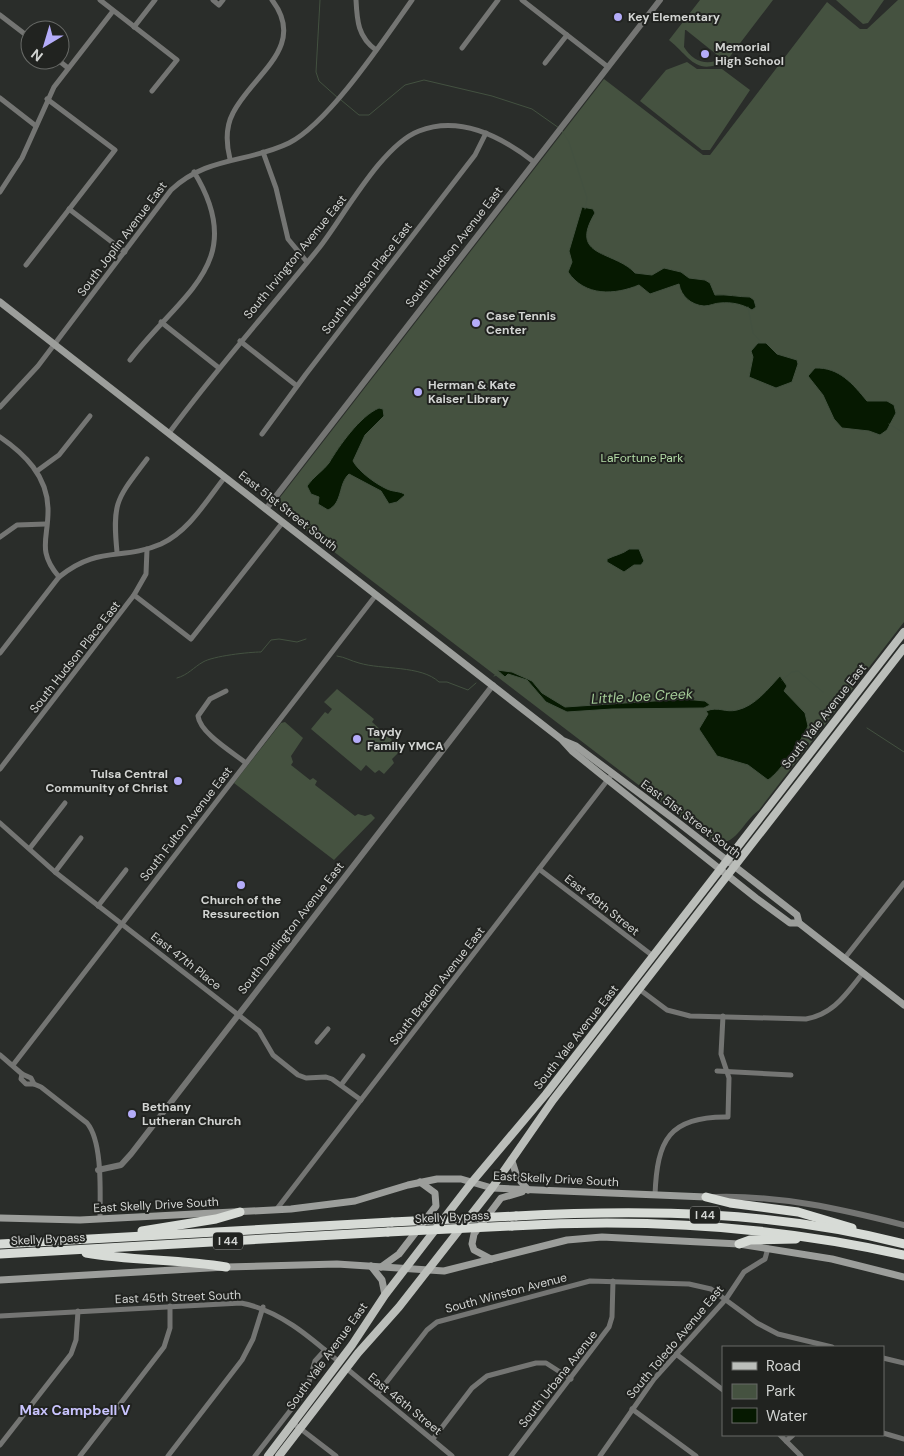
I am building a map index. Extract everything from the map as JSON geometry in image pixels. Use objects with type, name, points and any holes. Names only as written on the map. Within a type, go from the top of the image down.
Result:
[{"type":"highway","points":[[706,1197],[730,1203],[798,1212],[893,1241]]},
{"type":"highway","points":[[108,1238],[216,1219],[240,1212]]},
{"type":"highway","name":"Skelly Bypass","points":[[0,1244],[607,1212],[722,1216],[821,1228],[904,1244]]},
{"type":"highway","name":"Skelly Bypass","points":[[0,1254],[388,1232],[606,1222],[672,1223],[742,1228],[816,1238],[904,1255]]},
{"type":"highway","points":[[739,1244],[750,1240],[816,1238]]},
{"type":"highway","points":[[68,1250],[123,1259],[198,1262],[226,1267]]},
{"type":"main road","name":"East 51st Street South","points":[[0,302],[561,739],[572,751],[727,875],[790,923],[799,924],[904,1005]]},
{"type":"main road","name":"South Yale Avenue East","points":[[268,1456],[339,1362],[385,1295],[472,1182],[512,1132],[546,1094],[904,632]]},
{"type":"main road","name":"South Yale Avenue East","points":[[279,1456],[346,1368],[427,1271],[492,1188],[553,1100],[904,648]]},
{"type":"main road","name":"East 51st Street South","points":[[561,739],[576,746],[727,860],[797,915],[799,924]]},
{"type":"main road","points":[[653,956],[660,962]]},
{"type":"main road","points":[[593,1034],[600,1039]]},
{"type":"main road","points":[[546,1094],[553,1100]]},
{"type":"main road","points":[[536,1106],[544,1113]]},
{"type":"main road","points":[[512,1161],[517,1177],[532,1190]]},
{"type":"main road","name":"East Skelly Drive South","points":[[0,1218],[100,1219],[276,1210],[355,1201],[420,1182],[446,1178],[472,1182],[492,1188],[706,1197]]},
{"type":"main road","points":[[381,1267],[400,1254],[436,1206],[435,1193],[420,1182]]},
{"type":"main road","points":[[492,1260],[474,1250],[472,1244],[474,1234],[501,1198],[532,1190]]},
{"type":"main road","points":[[0,1280],[226,1267],[344,1264],[427,1271],[452,1269],[584,1237],[739,1244],[853,1264],[904,1277]]},
{"type":"main road","points":[[370,1266],[382,1280],[385,1295]]},
{"type":"main road","points":[[339,1362],[346,1368]]},
{"type":"street","points":[[100,0],[177,60],[152,91]]},
{"type":"street","points":[[134,27],[155,0]]},
{"type":"street","points":[[213,0],[219,5],[223,0]]},
{"type":"street","points":[[230,159],[227,136],[233,113],[282,45],[284,29],[282,18],[272,0]]},
{"type":"street","points":[[356,0],[360,31],[368,44],[376,50]]},
{"type":"street","name":"South Joplin Avenue East","points":[[0,407],[21,387],[55,344],[165,196],[194,172],[230,159],[283,146],[302,135],[342,92],[376,50],[412,0]]},
{"type":"street","points":[[462,48],[498,0]]},
{"type":"street","points":[[522,0],[608,67]]},
{"type":"street","name":"South Hudson Avenue East","points":[[266,509],[660,0]]},
{"type":"street","points":[[70,65],[113,11]]},
{"type":"street","points":[[0,15],[20,30]]},
{"type":"street","points":[[545,63],[567,35]]},
{"type":"street","points":[[0,192],[19,164],[47,99],[67,70]]},
{"type":"street","points":[[0,98],[36,126]]},
{"type":"street","points":[[26,265],[115,150],[47,99]]},
{"type":"street","name":"South Irvington Avenue East","points":[[169,433],[240,341],[306,262],[387,155],[405,138],[424,129],[439,126],[459,127],[486,133],[509,143],[534,162]]},
{"type":"street","name":"South Hudson Place East","points":[[262,434],[475,155],[486,133]]},
{"type":"street","points":[[263,152],[276,188],[288,239],[306,262]]},
{"type":"street","points":[[130,360],[161,322],[201,279],[214,246],[214,214],[205,190],[194,172]]},
{"type":"street","points":[[70,209],[125,252]]},
{"type":"street","points":[[161,322],[219,368]]},
{"type":"street","points":[[240,341],[297,386]]},
{"type":"street","points":[[37,471],[59,455],[90,416]]},
{"type":"street","points":[[0,437],[22,453],[37,471],[47,499],[45,553],[49,563],[59,577]]},
{"type":"street","points":[[117,552],[114,519],[117,503],[147,459]]},
{"type":"street","points":[[0,653],[59,577],[81,561],[117,552],[147,549],[162,543],[179,532],[225,477]]},
{"type":"street","points":[[134,596],[191,639],[282,522]]},
{"type":"street","points":[[0,537],[17,525],[46,524]]},
{"type":"street","name":"South Hudson Place East","points":[[0,770],[134,596],[146,574],[147,549]]},
{"type":"street","name":"South Fulton Avenue East","points":[[13,1065],[376,595]]},
{"type":"street","name":"South Darlington Avenue East","points":[[98,1170],[117,1167],[126,1161],[493,686]]},
{"type":"street","points":[[226,691],[210,699],[198,716],[199,723],[208,734],[246,763]]},
{"type":"street","name":"South Braden Avenue East","points":[[276,1210],[613,773]]},
{"type":"street","points":[[30,848],[65,803]]},
{"type":"street","name":"East 47th Place","points":[[0,823],[55,872],[259,1031],[273,1055],[298,1075],[306,1078],[326,1077],[341,1085],[361,1100]]},
{"type":"street","points":[[55,872],[81,838]]},
{"type":"street","name":"East 49th Street","points":[[539,869],[653,956]]},
{"type":"street","points":[[98,906],[126,870]]},
{"type":"street","points":[[844,959],[904,883]]},
{"type":"street","points":[[639,989],[674,1012],[690,1016],[806,1019],[818,1017],[838,1004],[863,973]]},
{"type":"street","points":[[655,1195],[658,1158],[669,1136],[683,1124],[697,1118],[728,1117],[729,1078],[721,1054],[724,1016]]},
{"type":"street","points":[[317,1042],[328,1029]]},
{"type":"street","points":[[0,1055],[22,1074],[21,1078],[24,1083],[34,1084],[90,1126],[96,1140],[100,1219]]},
{"type":"street","points":[[341,1085],[363,1056]]},
{"type":"street","points":[[717,1071],[791,1075]]},
{"type":"street","name":"East Skelly Drive South","points":[[706,1197],[768,1198],[805,1202],[904,1225]]},
{"type":"street","name":"South Toledo Avenue East","points":[[600,1456],[632,1409],[676,1354],[726,1299],[744,1272],[765,1260],[768,1248]]},
{"type":"street","points":[[613,1281],[689,1284],[705,1287],[726,1299],[757,1323],[778,1334],[828,1346]]},
{"type":"street","name":"South Urbana Avenue","points":[[511,1456],[610,1327],[613,1281]]},
{"type":"street","name":"South Winston Avenue","points":[[378,1393],[423,1334],[437,1322],[585,1282],[613,1281]]},
{"type":"street","name":"East 45th Street South","points":[[0,1316],[241,1303],[262,1308],[279,1316],[339,1362]]},
{"type":"street","points":[[80,1456],[164,1347],[170,1328],[170,1306]]},
{"type":"street","points":[[168,1456],[242,1360],[253,1339],[262,1308]]},
{"type":"street","points":[[0,1445],[71,1354],[76,1340],[78,1311]]},
{"type":"street","name":"South Yale Avenue East","points":[[256,1456],[307,1389],[315,1361],[324,1350]]},
{"type":"street","points":[[676,1354],[722,1389]]},
{"type":"street","points":[[884,1358],[904,1362]]},
{"type":"street","points":[[434,1439],[472,1388],[487,1376],[536,1363],[546,1363],[571,1378]]},
{"type":"street","name":"East 46th Street","points":[[346,1368],[434,1439],[452,1456]]},
{"type":"street","points":[[632,1409],[696,1456]]},
{"type":"street","points":[[293,1423],[336,1456]]},
{"type":"street","points":[[884,1433],[904,1438]]},
{"type":"street","points":[[781,1436],[801,1456]]},
{"type":"street","points":[[786,1441],[792,1436]]},
{"type":"green space","points":[[700,0],[773,0],[728,59],[717,64],[709,67],[695,63],[669,40]],"holes":[[[686,30],[721,58],[716,61],[706,62],[691,56],[684,47]]]},
{"type":"green space","points":[[836,0],[884,0],[868,23],[863,24]]},
{"type":"green space","name":"LaFortune Park","points":[[898,0],[904,0],[904,622],[759,810],[736,835],[725,843],[717,845],[282,512],[278,500],[604,79],[703,155],[710,155],[827,2],[860,29],[867,29]]},
{"type":"green space","points":[[687,62],[697,69],[722,69],[750,90],[710,150],[702,150],[640,101],[666,70]]},
{"type":"green space","name":"Taydy Family YMCA","points":[[337,689],[374,719],[372,722],[402,749],[392,759],[394,763],[384,774],[379,770],[375,773],[366,765],[361,771],[311,729],[325,712],[328,714],[332,709],[324,702]]},
{"type":"green space","points":[[285,722],[303,738],[291,756],[293,762],[291,765],[310,780],[313,778],[317,781],[315,785],[355,816],[358,814],[365,816],[371,814],[375,818],[334,860],[234,783],[281,723]]},
{"type":"water","points":[[582,207],[593,209],[595,213],[588,228],[587,238],[590,246],[635,273],[652,275],[664,268],[681,272],[689,278],[705,280],[710,283],[715,295],[750,297],[754,300],[756,307],[752,310],[741,305],[729,303],[699,305],[691,302],[684,296],[679,284],[650,294],[639,285],[610,292],[592,290],[583,286],[568,272],[572,262],[569,251]]},
{"type":"water","points":[[758,343],[766,343],[777,354],[797,360],[798,364],[792,382],[776,388],[749,377],[753,357],[751,351]]},
{"type":"water","points":[[815,368],[831,370],[845,378],[867,401],[887,401],[894,405],[896,413],[887,430],[880,435],[869,431],[842,428],[834,419],[823,395],[808,376]]},
{"type":"water","points":[[379,408],[383,409],[384,416],[365,435],[353,461],[363,473],[378,484],[405,495],[397,502],[389,504],[381,491],[349,474],[343,483],[336,503],[328,510],[318,504],[319,497],[311,494],[307,486],[329,463],[357,424]]},
{"type":"water","points":[[629,549],[639,549],[644,561],[641,565],[634,565],[624,572],[607,562],[607,559]]},
{"type":"water","points":[[497,670],[512,672],[532,681],[542,693],[565,707],[684,699],[705,701],[710,705],[704,708],[612,709],[567,712],[546,702],[527,680],[508,674],[505,677]]},
{"type":"water","points":[[780,676],[787,686],[784,691],[805,713],[808,726],[790,755],[768,780],[748,765],[717,756],[699,729],[708,714],[706,711],[715,709],[733,711],[744,708],[761,696]]},
{"type":"waterway","name":"Little Joe Creek","points":[[320,0],[316,72],[319,81],[338,98]]},
{"type":"waterway","name":"Little Joe Creek","points":[[341,100],[359,115],[369,115],[405,85],[424,80],[492,96],[532,109],[559,128]]},
{"type":"waterway","name":"Little Joe Creek","points":[[562,131],[569,142],[587,198],[585,209]]},
{"type":"waterway","name":"Little Joe Creek","points":[[748,307],[753,333],[761,342]]},
{"type":"waterway","name":"Little Joe Creek","points":[[889,424],[904,433]]},
{"type":"waterway","name":"Little Joe Creek","points":[[177,678],[208,660],[231,655],[261,652],[271,640],[279,639],[297,642],[306,639]]},
{"type":"waterway","name":"Little Joe Creek","points":[[337,656],[368,665],[412,670],[439,682],[447,682],[468,690],[476,683]]},
{"type":"waterway","name":"Little Joe Creek","points":[[782,680],[792,672],[798,671],[823,692]]},
{"type":"waterway","name":"Little Joe Creek","points":[[494,676],[500,673]]},
{"type":"waterway","name":"Little Joe Creek","points":[[867,728],[904,752]]},
{"type":"place","name":"Key Elementary","points":[[618,17]]},
{"type":"place","name":"Memorial High School","points":[[705,54]]},
{"type":"place","name":"Case Tennis Center","points":[[476,323]]},
{"type":"place","name":"Herman & Kate Kaiser Library","points":[[418,392]]},
{"type":"place","name":"Taydy Family YMCA","points":[[357,739]]},
{"type":"place","name":"Tulsa Central Community of Christ","points":[[178,781]]},
{"type":"place","name":"Church of the Ressurection","points":[[241,885]]},
{"type":"place","name":"Bethany Lutheran Church","points":[[132,1114]]},
{"type":"district","name":"Max Campbell V","points":[[75,1410]]}]
